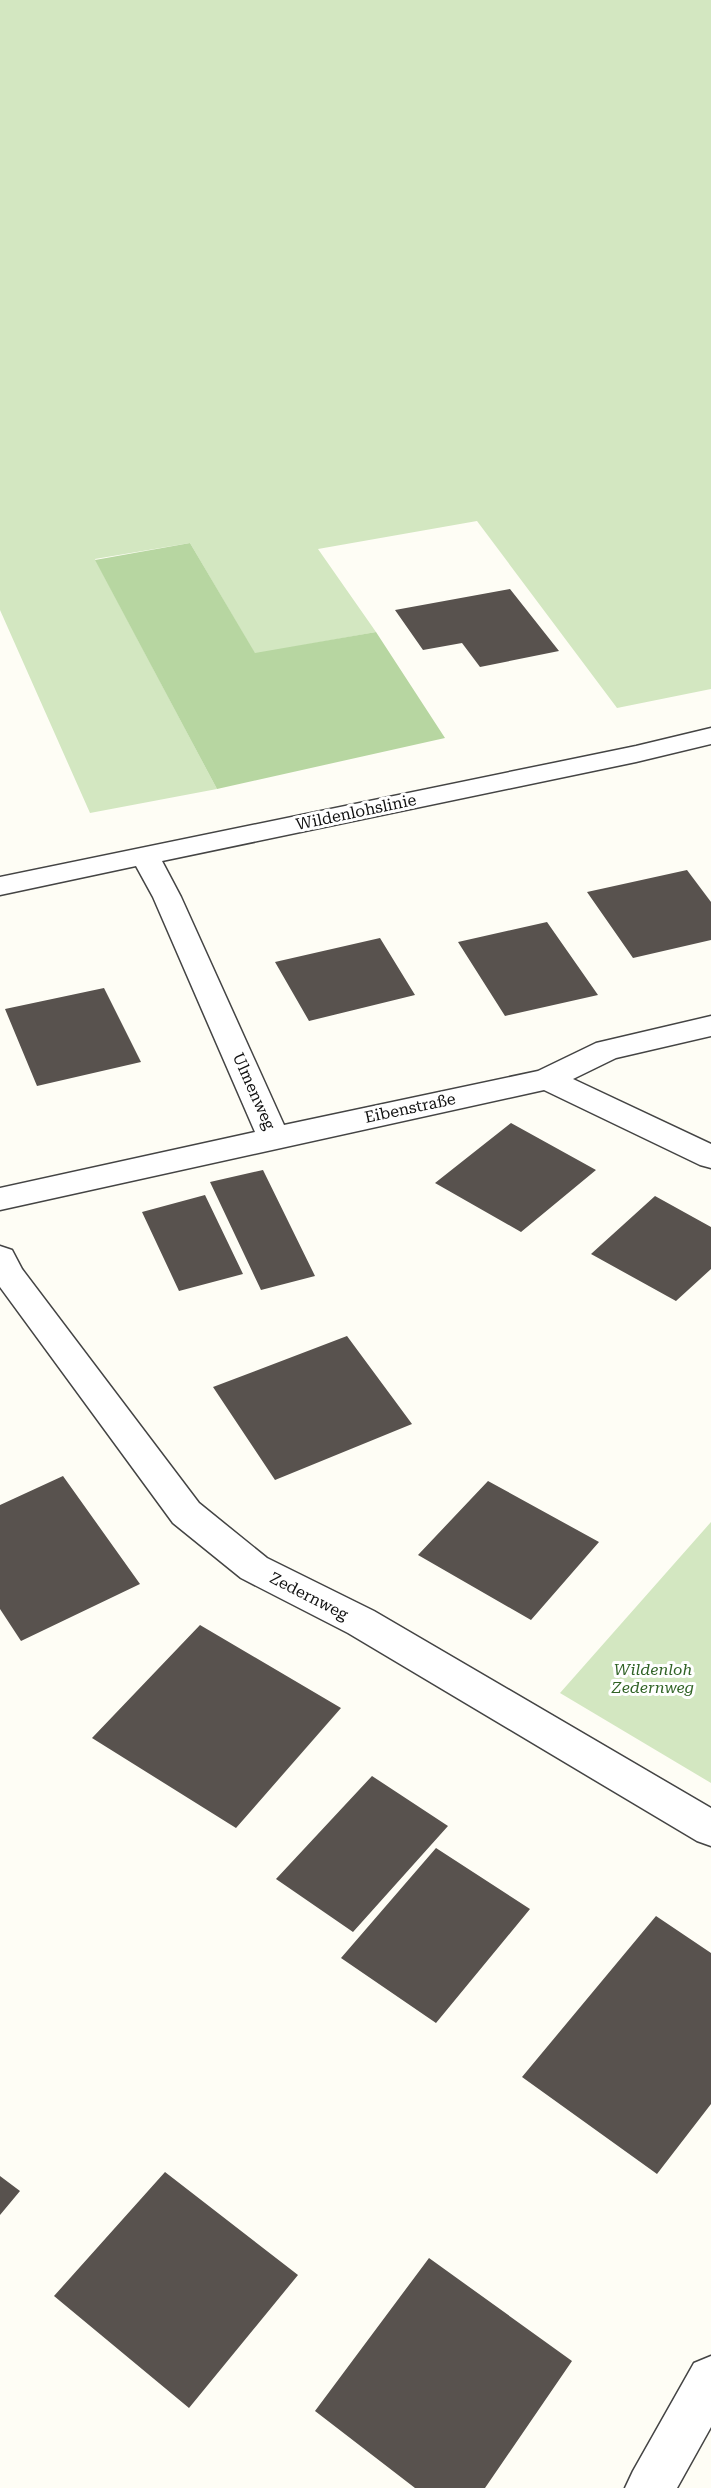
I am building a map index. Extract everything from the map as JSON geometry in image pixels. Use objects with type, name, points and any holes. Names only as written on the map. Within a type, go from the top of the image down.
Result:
[{"type":"street","name":"Wildenlohslinie","points":[[0,886],[636,754],[711,736]]},
{"type":"street","name":"Ulmenweg","points":[[0,1199],[274,1138],[167,897],[145,856]]},
{"type":"street","name":"Eibenstraße","points":[[274,1138],[547,1079],[607,1050],[711,1026]]},
{"type":"street","points":[[547,1079],[711,1157]]},
{"type":"street","name":"Zedernweg","points":[[0,1258],[9,1275],[186,1513],[254,1568],[361,1622],[711,1829]]},
{"type":"street","points":[[650,2488],[711,2380]]},
{"type":"green space","points":[[0,0],[711,0],[711,689],[617,708],[477,521],[318,549],[376,632],[255,654],[190,543],[95,559],[217,789],[90,813],[0,610]]},
{"type":"green space","points":[[190,543],[255,653],[376,632],[445,738],[217,789],[95,560]]},
{"type":"green space","name":"Wildenloh Zedernweg","points":[[711,1522],[711,1783],[560,1693]]},
{"type":"building","points":[[510,589],[559,651],[480,667],[462,643],[423,650],[395,610]]},
{"type":"building","points":[[687,870],[711,902],[711,940],[633,958],[587,892]]},
{"type":"building","points":[[547,922],[598,995],[505,1016],[458,942]]},
{"type":"building","points":[[380,938],[415,995],[309,1021],[275,962]]},
{"type":"building","points":[[104,988],[141,1062],[37,1086],[5,1009]]},
{"type":"building","points":[[511,1123],[596,1170],[521,1232],[435,1183]]},
{"type":"building","points":[[263,1170],[315,1276],[261,1290],[210,1182]]},
{"type":"building","points":[[205,1195],[243,1274],[179,1291],[142,1212]]},
{"type":"building","points":[[655,1196],[711,1227],[711,1269],[676,1301],[591,1254]]},
{"type":"building","points":[[347,1336],[412,1424],[275,1480],[213,1387]]},
{"type":"building","points":[[63,1476],[140,1584],[21,1641],[0,1609],[0,1505]]},
{"type":"building","points":[[488,1481],[599,1542],[531,1620],[418,1555]]},
{"type":"building","points":[[200,1625],[341,1708],[236,1828],[92,1738]]},
{"type":"building","points":[[372,1776],[448,1826],[353,1932],[276,1879]]},
{"type":"building","points":[[436,1848],[530,1909],[436,2023],[341,1958]]},
{"type":"building","points":[[656,1916],[711,1953],[711,2104],[657,2174],[522,2077]]},
{"type":"building","points":[[165,2172],[298,2275],[189,2408],[54,2296]]},
{"type":"building","points":[[0,2176],[20,2191],[0,2215]]},
{"type":"building","points":[[429,2258],[572,2361],[485,2488],[415,2488],[315,2411]]}]
